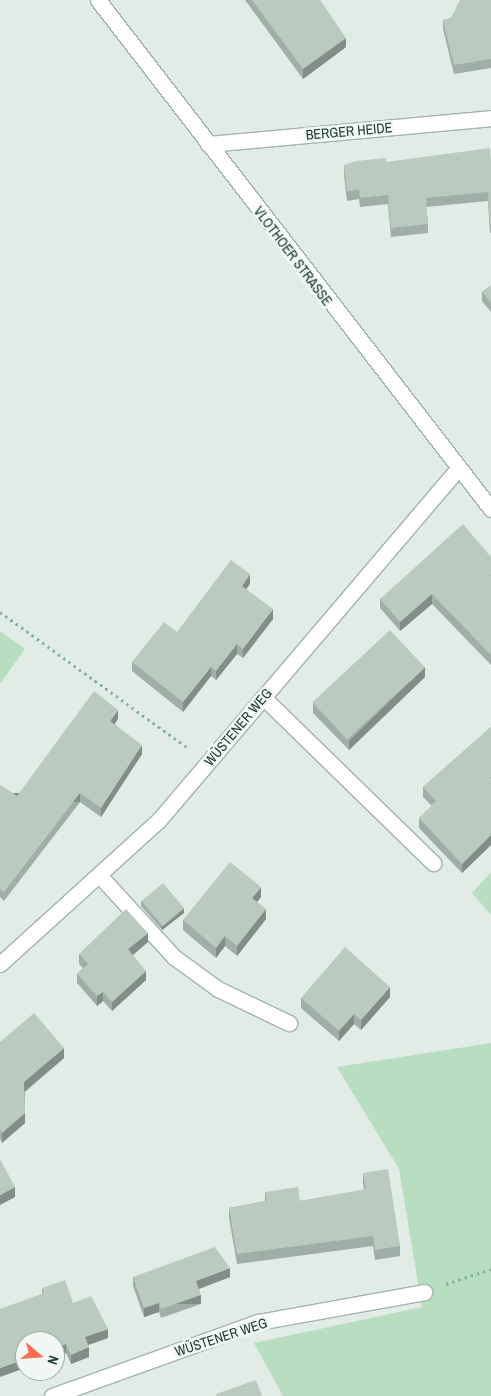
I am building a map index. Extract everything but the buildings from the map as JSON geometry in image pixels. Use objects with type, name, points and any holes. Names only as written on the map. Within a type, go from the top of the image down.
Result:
[{"type":"street","name":"VLOTHOER STRASSE","points":[[98,0],[457,470],[491,509]]},
{"type":"street","name":"BERGER HEIDE","points":[[208,144],[491,118]]},
{"type":"street","name":"WÜSTENER WEG","points":[[0,964],[100,876],[159,820],[457,470]]},
{"type":"street","points":[[263,697],[432,863]]},
{"type":"street","points":[[100,876],[174,956],[218,989],[289,1023]]},
{"type":"street","name":"WÜSTENER WEG","points":[[52,1396],[258,1322],[424,1292]]},
{"type":"path","points":[[0,612],[208,762]]},
{"type":"path","points":[[424,1292],[491,1270]]},
{"type":"green space","points":[[0,631],[25,649],[0,684]]},
{"type":"green space","points":[[491,872],[491,915],[472,893]]},
{"type":"green space","points":[[491,1043],[491,1396],[283,1396],[254,1343],[422,1307],[399,1169],[337,1067]]}]
